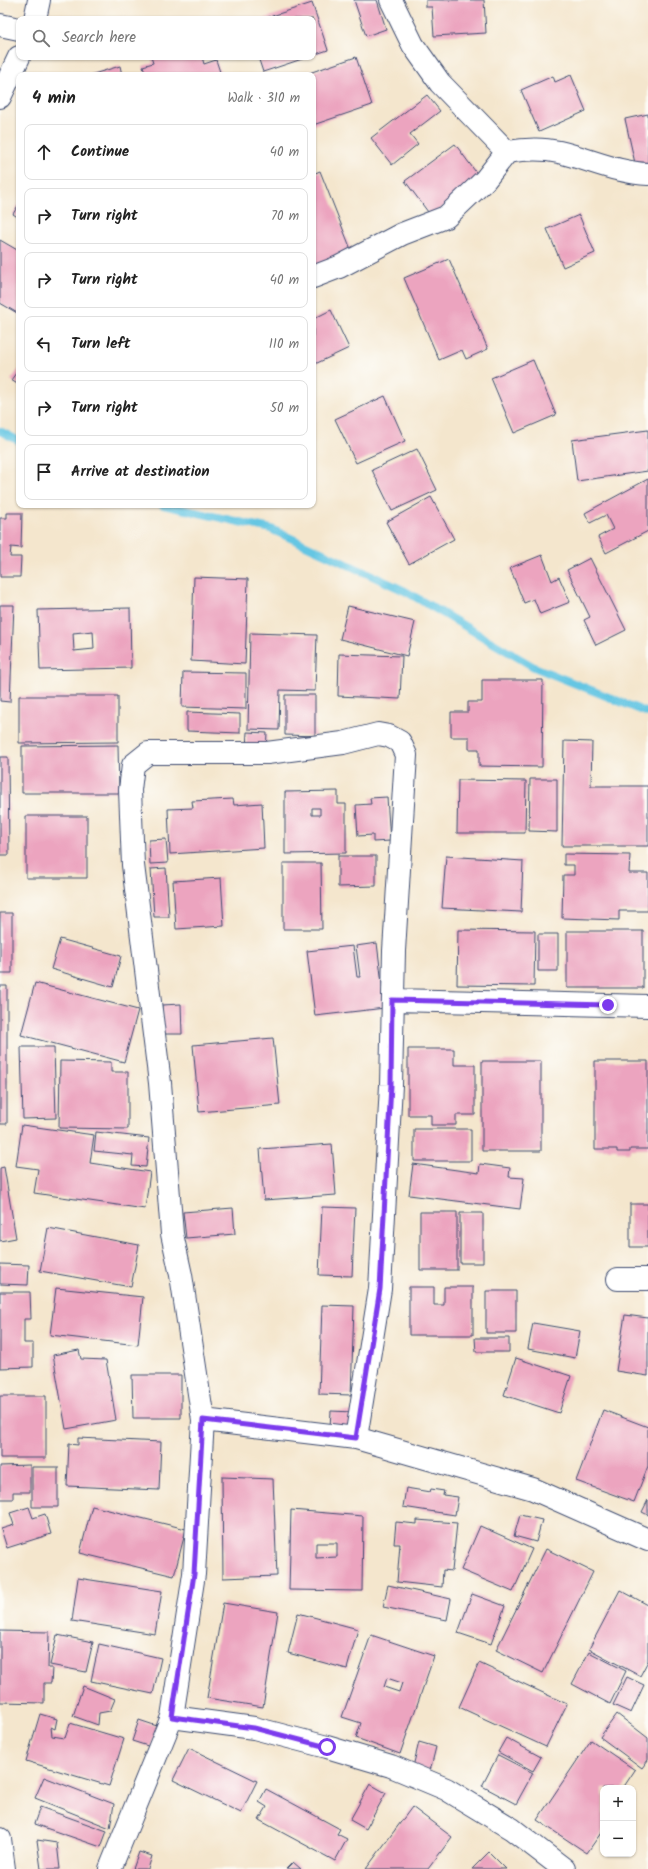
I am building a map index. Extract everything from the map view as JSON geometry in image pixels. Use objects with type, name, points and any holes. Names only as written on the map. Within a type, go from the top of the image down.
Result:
[{"type":"street","points":[[36,16],[39,0]]},
{"type":"street","points":[[391,0],[414,45],[440,83],[507,152]]},
{"type":"street","points":[[0,25],[16,28]]},
{"type":"street","points":[[0,96],[18,60]]},
{"type":"street","points":[[316,276],[338,267],[402,234],[446,217],[485,180],[507,152],[524,149],[558,152],[634,173],[648,174]]},
{"type":"street","points":[[110,1869],[172,1717],[194,1574],[203,1420],[181,1276],[172,1234],[160,1083],[133,865],[130,790],[133,765],[148,754],[267,754],[343,743],[378,734],[389,736],[400,742],[406,755],[394,951],[390,1093],[380,1289],[356,1438]]},
{"type":"street","points":[[392,1000],[648,1006]]},
{"type":"street","points":[[618,1279],[648,1279]]},
{"type":"street","points":[[203,1420],[356,1438],[533,1489],[648,1540]]},
{"type":"street","points":[[172,1717],[254,1728],[327,1747],[391,1766],[446,1789],[512,1829],[564,1869]]},
{"type":"street","points":[[0,1840],[4,1869]]},
{"type":"building","points":[[354,0],[377,0],[386,29],[366,36]]},
{"type":"building","points":[[426,0],[484,0],[486,33],[434,36],[432,7],[426,7]]},
{"type":"building","points":[[312,3],[328,50],[316,54],[316,16],[272,16]]},
{"type":"building","points":[[356,57],[372,105],[316,124],[316,72],[312,72]]},
{"type":"building","points":[[152,60],[203,60],[204,64],[216,60],[220,72],[145,72],[143,66],[153,63]]},
{"type":"building","points":[[259,60],[299,60],[263,72]]},
{"type":"building","points":[[120,66],[121,72],[100,72]]},
{"type":"building","points":[[571,75],[586,111],[539,132],[521,90],[553,76],[555,82]]},
{"type":"building","points":[[427,95],[440,111],[410,134],[418,144],[392,165],[371,138]]},
{"type":"building","points":[[648,114],[648,169],[637,172],[625,119]]},
{"type":"building","points":[[455,144],[481,179],[431,216],[405,181]]},
{"type":"building","points":[[320,171],[352,252],[316,266],[316,173]]},
{"type":"building","points":[[16,209],[16,216],[13,214]]},
{"type":"building","points":[[579,215],[595,253],[563,267],[547,229]]},
{"type":"building","points":[[0,240],[16,249],[16,312],[0,303]]},
{"type":"building","points":[[449,259],[488,349],[466,359],[462,350],[439,360],[404,278]]},
{"type":"building","points":[[331,310],[349,348],[316,364],[316,318]]},
{"type":"building","points":[[533,360],[556,415],[514,433],[491,378]]},
{"type":"building","points":[[16,373],[16,383],[11,380]]},
{"type":"building","points":[[385,396],[405,441],[356,463],[335,419]]},
{"type":"building","points":[[648,430],[648,471],[577,481],[572,440]]},
{"type":"building","points":[[417,449],[437,490],[392,511],[372,470]]},
{"type":"building","points":[[648,479],[648,531],[606,553],[598,537],[613,529],[606,515],[590,523],[585,513]]},
{"type":"building","points":[[431,497],[454,539],[409,564],[386,522]]},
{"type":"building","points":[[7,513],[22,513],[21,548],[11,547],[10,557],[21,557],[20,577],[0,577],[0,518],[7,518]]},
{"type":"building","points":[[542,555],[552,581],[559,577],[570,602],[540,614],[534,599],[524,603],[510,568]]},
{"type":"building","points":[[590,558],[626,630],[596,645],[584,620],[590,617],[567,570]]},
{"type":"building","points":[[194,577],[248,579],[245,664],[191,661]]},
{"type":"building","points":[[0,605],[14,605],[10,702],[0,701]]},
{"type":"building","points":[[348,606],[415,622],[407,656],[340,639]]},
{"type":"building","points":[[130,608],[131,668],[40,670],[38,610]],"holes":[[[93,631],[94,649],[74,651],[73,633]]]},
{"type":"building","points":[[250,633],[317,635],[315,691],[280,690],[279,730],[248,729]]},
{"type":"building","points":[[339,654],[402,656],[400,699],[338,696]]},
{"type":"building","points":[[183,672],[246,673],[246,709],[182,707]]},
{"type":"building","points":[[482,680],[543,680],[542,767],[479,766],[479,749],[469,749],[469,737],[451,737],[451,712],[468,712],[468,702],[482,702]]},
{"type":"building","points":[[285,695],[315,695],[315,736],[285,735]]},
{"type":"building","points":[[19,696],[118,696],[118,742],[19,743]]},
{"type":"building","points":[[187,712],[240,714],[240,733],[187,731]]},
{"type":"building","points":[[247,732],[267,733],[266,750],[246,749]]},
{"type":"building","points":[[564,741],[592,742],[591,786],[648,786],[648,846],[562,846]]},
{"type":"building","points":[[118,745],[119,793],[22,793],[22,746]]},
{"type":"building","points":[[0,757],[8,757],[9,855],[0,855]]},
{"type":"building","points":[[530,779],[557,779],[557,832],[529,831]]},
{"type":"building","points":[[458,780],[526,781],[525,833],[457,833]]},
{"type":"building","points":[[338,791],[338,804],[346,804],[346,853],[285,854],[285,792]],"holes":[[[312,808],[320,808],[320,815],[312,815]]]},
{"type":"building","points":[[387,797],[390,841],[373,842],[373,835],[358,836],[356,805],[371,804],[370,798]]},
{"type":"building","points":[[233,799],[234,805],[262,803],[264,848],[170,854],[168,809],[193,808],[192,801]]},
{"type":"building","points":[[26,816],[87,816],[87,878],[26,878]]},
{"type":"building","points":[[166,839],[168,863],[150,864],[149,840]]},
{"type":"building","points":[[564,854],[630,855],[629,873],[648,873],[648,911],[619,911],[619,920],[562,918],[563,875],[574,875],[574,865],[564,865]]},
{"type":"building","points":[[338,856],[376,856],[376,886],[338,887]]},
{"type":"building","points":[[446,856],[523,861],[521,912],[442,908]]},
{"type":"building","points":[[283,863],[321,863],[322,929],[283,929]]},
{"type":"building","points":[[166,868],[169,917],[154,917],[151,869]]},
{"type":"building","points":[[221,878],[224,926],[176,929],[173,881]]},
{"type":"building","points":[[0,913],[12,913],[12,973],[0,973]]},
{"type":"building","points":[[458,930],[535,931],[534,986],[457,985]]},
{"type":"building","points":[[567,931],[643,931],[643,988],[567,988]]},
{"type":"building","points":[[538,934],[558,934],[558,971],[538,971]]},
{"type":"building","points":[[60,939],[121,956],[113,987],[51,969]]},
{"type":"building","points":[[377,943],[385,1008],[315,1016],[307,951],[353,946],[357,977],[360,977],[356,946]]},
{"type":"building","points":[[35,983],[138,1010],[124,1062],[21,1035]]},
{"type":"building","points":[[0,986],[7,986],[7,1124],[0,1124]]},
{"type":"building","points":[[181,1004],[182,1034],[163,1034],[162,1005]]},
{"type":"building","points":[[273,1038],[280,1105],[199,1112],[193,1045]]},
{"type":"building","points":[[21,1047],[54,1047],[56,1118],[23,1119]]},
{"type":"building","points":[[408,1049],[454,1049],[454,1065],[475,1065],[475,1115],[456,1115],[456,1125],[431,1125],[431,1115],[408,1115]]},
{"type":"building","points":[[60,1061],[111,1062],[111,1072],[128,1072],[128,1129],[59,1128]]},
{"type":"building","points":[[482,1061],[541,1061],[541,1151],[482,1151]]},
{"type":"building","points":[[595,1061],[648,1061],[648,1149],[630,1149],[630,1152],[617,1152],[617,1149],[595,1149]]},
{"type":"building","points":[[22,1125],[94,1135],[90,1163],[150,1172],[145,1209],[34,1193],[38,1169],[16,1166]]},
{"type":"building","points":[[414,1129],[471,1129],[471,1161],[414,1161]]},
{"type":"building","points":[[96,1132],[149,1138],[146,1167],[132,1166],[133,1155],[94,1151]]},
{"type":"building","points":[[332,1144],[336,1195],[264,1200],[260,1149]]},
{"type":"building","points":[[413,1164],[479,1173],[480,1164],[510,1168],[509,1177],[524,1178],[520,1209],[409,1195]]},
{"type":"building","points":[[4,1167],[16,1238],[0,1241],[0,1168]]},
{"type":"building","points":[[630,1204],[648,1204],[648,1247],[630,1247]]},
{"type":"building","points":[[322,1207],[355,1208],[352,1276],[319,1275]]},
{"type":"building","points":[[233,1208],[235,1234],[186,1238],[183,1212]]},
{"type":"building","points":[[420,1212],[457,1212],[457,1270],[420,1270]]},
{"type":"building","points":[[460,1213],[483,1213],[483,1263],[460,1263]]},
{"type":"building","points":[[48,1228],[139,1245],[131,1287],[40,1271]]},
{"type":"building","points":[[0,1264],[29,1265],[28,1285],[0,1284]]},
{"type":"building","points":[[409,1287],[434,1287],[434,1305],[444,1305],[444,1287],[473,1287],[473,1335],[409,1335]]},
{"type":"building","points":[[56,1288],[143,1297],[138,1345],[50,1335]]},
{"type":"building","points":[[486,1291],[516,1291],[516,1333],[486,1333]]},
{"type":"building","points":[[0,1292],[30,1292],[31,1319],[24,1319],[24,1343],[33,1343],[33,1367],[0,1368]]},
{"type":"building","points":[[322,1305],[354,1306],[351,1395],[319,1394]]},
{"type":"building","points":[[625,1315],[648,1318],[648,1376],[616,1371]]},
{"type":"building","points":[[533,1323],[580,1331],[575,1358],[528,1349]]},
{"type":"building","points":[[475,1338],[509,1338],[509,1352],[476,1352]]},
{"type":"building","points":[[79,1350],[81,1359],[106,1360],[116,1420],[66,1429],[53,1355]]},
{"type":"building","points":[[516,1358],[571,1376],[559,1413],[504,1395]]},
{"type":"building","points":[[132,1375],[181,1375],[181,1418],[133,1418]]},
{"type":"building","points":[[0,1396],[46,1396],[46,1458],[0,1458]]},
{"type":"building","points":[[603,1410],[648,1427],[648,1466],[634,1502],[576,1481]]},
{"type":"building","points":[[331,1411],[353,1412],[352,1429],[330,1427]]},
{"type":"building","points":[[78,1438],[161,1442],[159,1490],[67,1486],[69,1444],[78,1445]]},
{"type":"building","points":[[30,1465],[30,1492],[13,1492],[13,1499],[0,1499],[0,1466]]},
{"type":"building","points":[[32,1467],[58,1467],[58,1507],[32,1507]]},
{"type":"building","points":[[222,1477],[273,1479],[277,1576],[223,1578]]},
{"type":"building","points":[[406,1488],[430,1492],[431,1489],[444,1491],[443,1495],[458,1497],[455,1515],[403,1507]]},
{"type":"building","points":[[648,1500],[648,1515],[642,1512]]},
{"type":"building","points":[[92,1506],[186,1529],[174,1576],[80,1553]]},
{"type":"building","points":[[29,1507],[33,1518],[45,1514],[51,1534],[7,1548],[1,1529],[14,1525],[10,1513]]},
{"type":"building","points":[[291,1510],[363,1516],[362,1591],[289,1590]],"holes":[[[316,1543],[337,1543],[337,1557],[316,1558]]]},
{"type":"building","points":[[520,1515],[542,1520],[536,1542],[514,1536]]},
{"type":"building","points":[[417,1520],[457,1523],[452,1571],[443,1570],[442,1587],[397,1582],[400,1544],[394,1544],[396,1522],[417,1524]]},
{"type":"building","points":[[480,1526],[532,1549],[513,1592],[461,1570]]},
{"type":"building","points":[[546,1549],[593,1572],[543,1673],[496,1650]]},
{"type":"building","points":[[78,1578],[162,1591],[155,1634],[72,1621]]},
{"type":"building","points":[[388,1585],[451,1599],[447,1620],[383,1607]]},
{"type":"building","points":[[620,1590],[648,1605],[648,1661],[640,1676],[589,1649]]},
{"type":"building","points":[[472,1594],[505,1606],[491,1644],[458,1633]]},
{"type":"building","points":[[223,1603],[278,1612],[263,1707],[207,1698]]},
{"type":"building","points":[[298,1613],[358,1629],[347,1669],[288,1653]]},
{"type":"building","points":[[0,1631],[49,1632],[48,1668],[52,1668],[51,1683],[44,1683],[44,1703],[0,1702]]},
{"type":"building","points":[[57,1635],[93,1642],[86,1672],[50,1665]]},
{"type":"building","points":[[371,1635],[434,1656],[400,1754],[356,1738],[361,1723],[342,1717]],"holes":[[[387,1678],[402,1683],[399,1692],[384,1687]]]},
{"type":"building","points":[[99,1644],[161,1658],[153,1694],[91,1681]]},
{"type":"building","points":[[589,1652],[626,1671],[610,1704],[572,1684]]},
{"type":"building","points":[[479,1663],[567,1704],[546,1747],[459,1707]]},
{"type":"building","points":[[627,1677],[644,1685],[631,1713],[613,1705]]},
{"type":"building","points":[[83,1686],[115,1699],[110,1711],[99,1713],[98,1725],[73,1716]]},
{"type":"building","points":[[40,1714],[57,1719],[55,1729],[51,1727],[52,1736],[65,1738],[70,1723],[124,1739],[109,1786],[26,1761]]},
{"type":"building","points":[[617,1714],[648,1738],[648,1760],[642,1768],[600,1737]]},
{"type":"building","points":[[139,1720],[157,1726],[151,1747],[132,1741]]},
{"type":"building","points":[[506,1738],[541,1757],[533,1771],[498,1752]]},
{"type":"building","points":[[591,1740],[635,1770],[625,1785],[600,1785],[600,1834],[587,1853],[537,1820]]},
{"type":"building","points":[[419,1742],[436,1747],[430,1771],[413,1767]]},
{"type":"building","points":[[189,1748],[257,1781],[241,1813],[173,1780]]},
{"type":"building","points":[[498,1755],[533,1773],[516,1804],[482,1786]]},
{"type":"building","points":[[44,1777],[114,1804],[110,1828],[35,1798]]},
{"type":"building","points":[[370,1784],[386,1793],[366,1829],[350,1820]]},
{"type":"building","points":[[266,1789],[340,1829],[337,1834],[347,1839],[335,1861],[259,1820],[267,1807],[259,1802]]},
{"type":"building","points":[[40,1807],[107,1831],[101,1847],[34,1824]]},
{"type":"building","points":[[412,1807],[452,1837],[428,1869],[366,1869]]},
{"type":"building","points":[[37,1840],[57,1843],[60,1869],[41,1869]]},
{"type":"building","points":[[139,1852],[152,1856],[148,1869],[133,1869]]},
{"type":"building","points":[[489,1852],[506,1869],[472,1869]]},
{"type":"building","points":[[293,1862],[301,1869],[286,1869]]},
{"type":"waterway","points":[[0,431],[16,439]]},
{"type":"waterway","points":[[176,508],[271,529],[405,591],[534,667],[648,713]]},
{"type":"route","points":[[327,1747],[254,1728],[172,1717],[194,1574],[203,1420],[356,1438],[380,1289],[391,1085],[392,1000],[608,1005]]}]
